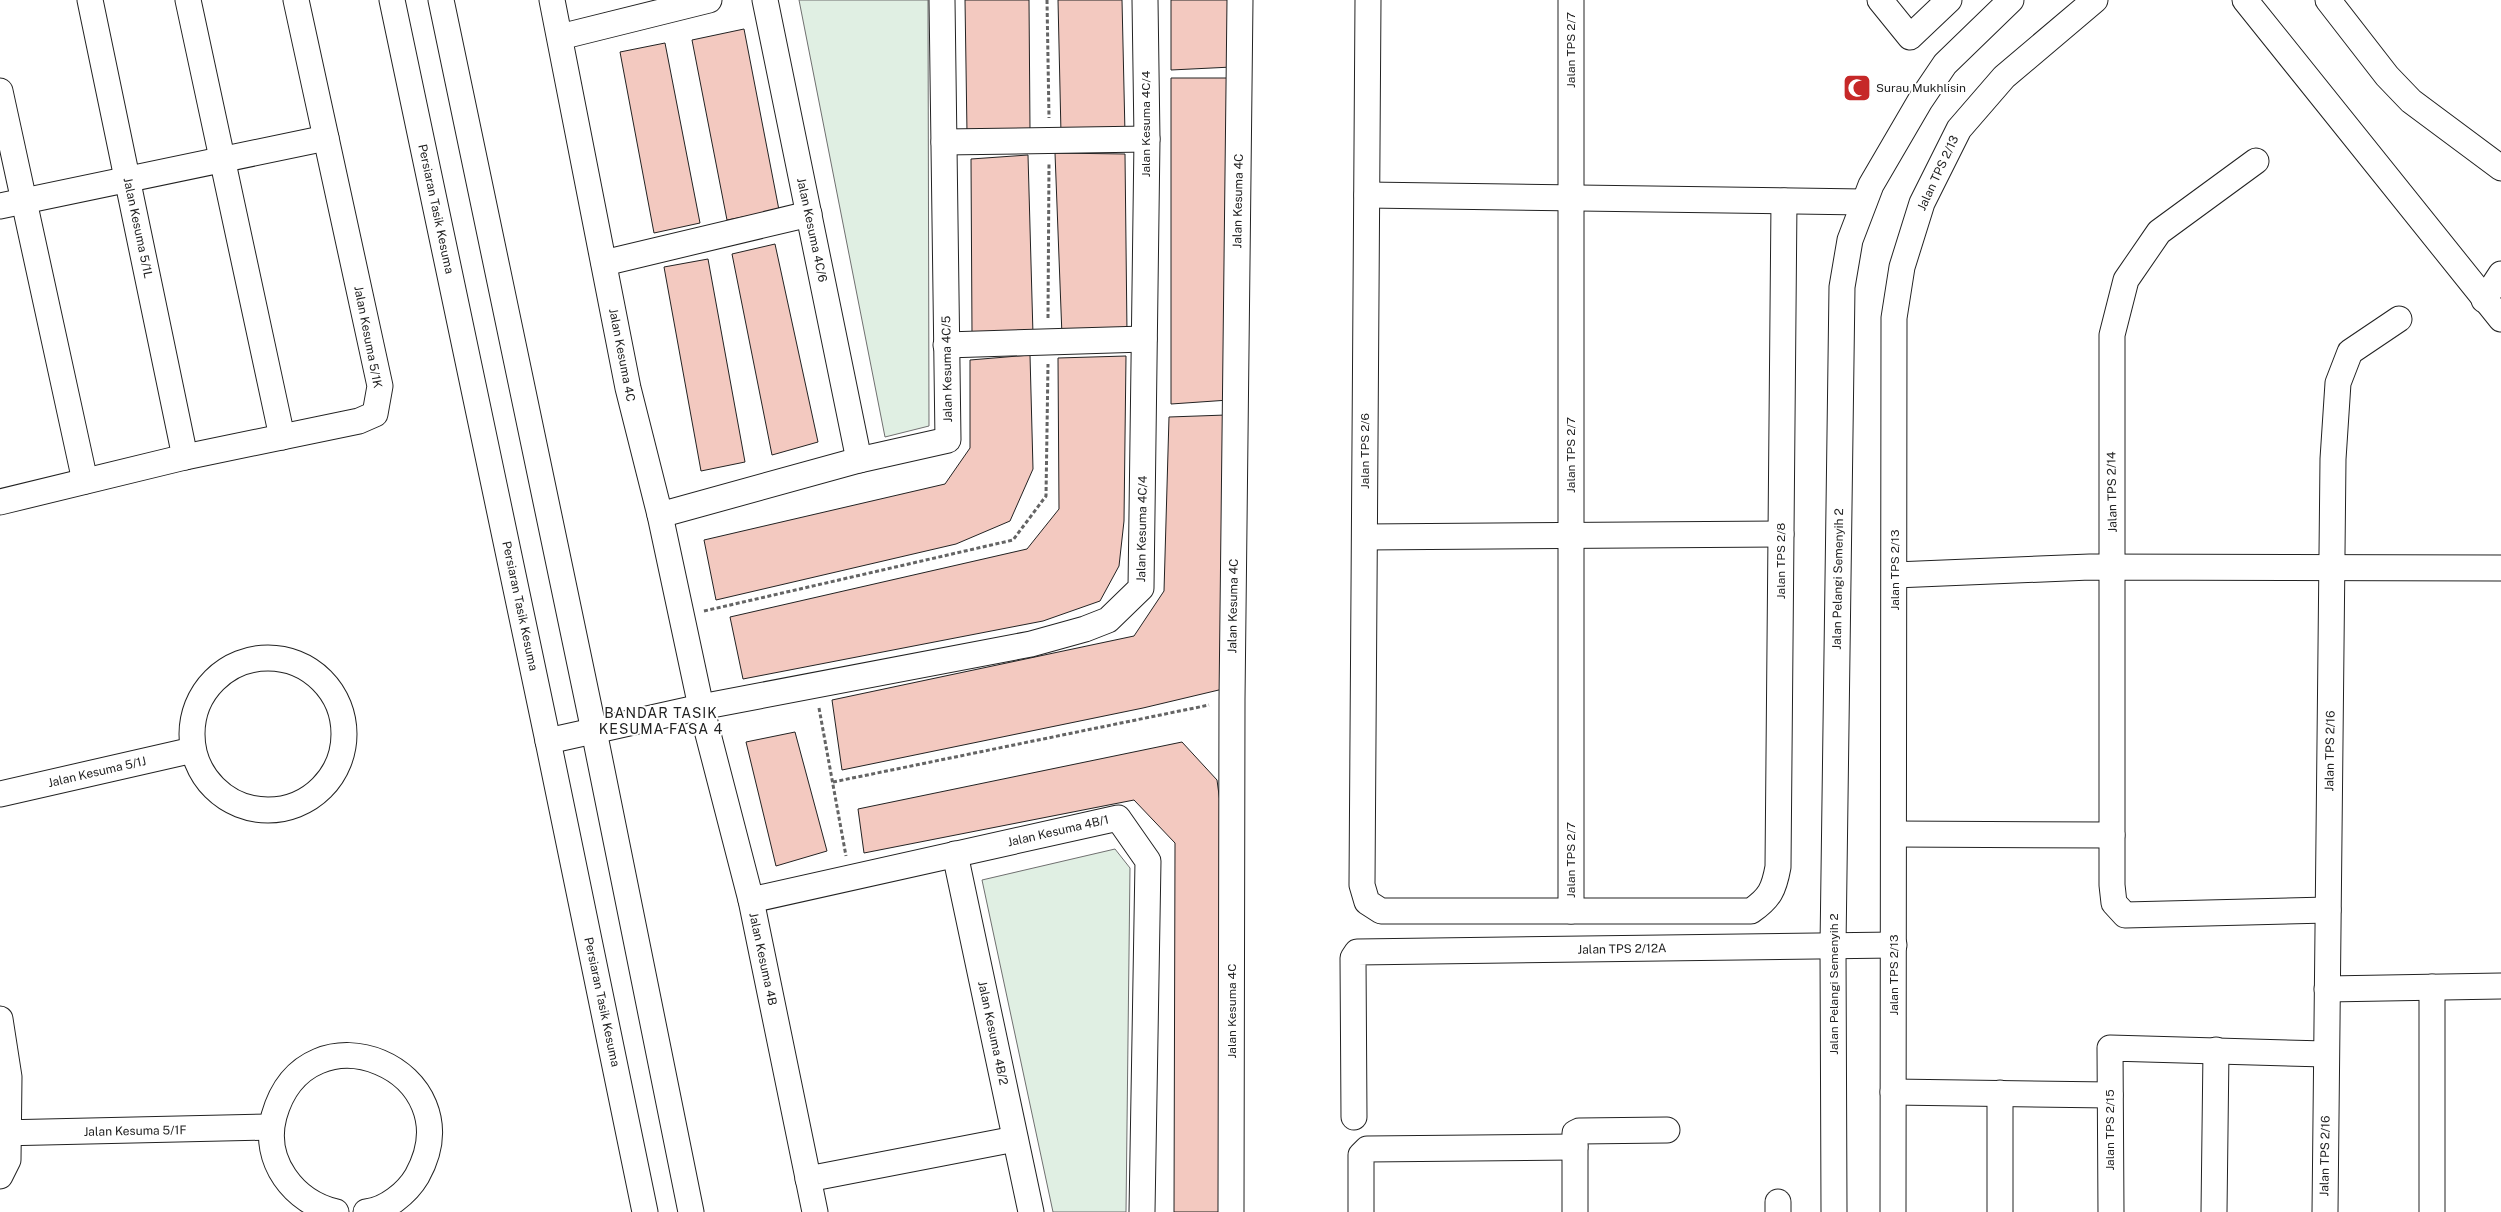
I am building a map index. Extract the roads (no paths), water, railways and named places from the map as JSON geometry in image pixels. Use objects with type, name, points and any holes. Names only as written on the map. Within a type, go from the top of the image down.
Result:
[{"type":"street","name":"Jalan Kesuma 5/1L","points":[[90,0],[185,457]]},
{"type":"street","points":[[188,0],[282,437]]},
{"type":"street","name":"Jalan Kesuma 5/1K","points":[[0,502],[185,457],[359,421],[375,414],[380,386],[296,0]]},
{"type":"street","name":"Persiaran Tasik Kesuma","points":[[392,0],[645,1212]]},
{"type":"street","points":[[441,0],[594,731],[691,1212]]},
{"type":"street","name":"Jalan Kesuma 4C","points":[[552,0],[628,388],[660,515],[701,707]]},
{"type":"street","points":[[560,37],[709,0]]},
{"type":"street","name":"Jalan Kesuma 4C/6","points":[[765,0],[859,460]]},
{"type":"street","name":"Jalan Kesuma 4C/5","points":[[660,515],[859,460],[948,440],[942,0]]},
{"type":"street","name":"Jalan Kesuma 4C/4","points":[[548,741],[701,707],[1031,644],[1085,629],[1108,620],[1141,588],[1147,140],[1145,0]]},
{"type":"street","name":"Jalan Kesuma 4C","points":[[1232,1212],[1232,700],[1240,0]]},
{"type":"street","name":"Jalan TPS 2/6","points":[[1368,0],[1362,885],[1367,902],[1381,911],[1571,911]]},
{"type":"street","name":"Jalan TPS 2/7","points":[[1571,0],[1571,911]]},
{"type":"street","points":[[1880,0],[1910,37],[1949,0]]},
{"type":"street","name":"Jalan Pelangi Semenyih 2","points":[[1834,1212],[1833,946],[1842,287],[1850,240],[1871,184],[1920,101],[1945,64],[2011,0]]},
{"type":"street","name":"Jalan TPS 2/13","points":[[1893,1212],[1894,318],[1902,268],[1922,203],[1959,129],[2004,77],[2095,0]]},
{"type":"street","points":[[2245,0],[2501,319]]},
{"type":"street","points":[[2328,0],[2387,76],[2411,101],[2501,168]]},
{"type":"street","points":[[0,91],[12,203],[86,481]]},
{"type":"street","points":[[12,203],[326,138]]},
{"type":"street","points":[[944,142],[1147,140]]},
{"type":"street","name":"Jalan TPS 2/14","points":[[2256,161],[2159,232],[2126,280],[2112,336],[2112,885],[2114,903],[2125,915],[2328,910]]},
{"type":"street","points":[[1367,195],[1864,202]]},
{"type":"street","name":"Jalan TPS 2/8","points":[[1571,911],[1751,911],[1766,901],[1774,885],[1778,867],[1784,201]]},
{"type":"street","points":[[604,263],[809,214]]},
{"type":"street","points":[[2484,300],[2501,274]]},
{"type":"street","name":"Jalan TPS 2/16","points":[[2325,1212],[2333,459],[2338,384],[2350,352],[2399,318]]},
{"type":"street","points":[[946,346],[1144,339]]},
{"type":"street","points":[[1365,537],[1781,534]]},
{"type":"street","points":[[1895,575],[2113,566],[2501,568]]},
{"type":"street","points":[[276,657],[299,663],[319,676],[335,695],[344,720],[344,747],[335,772],[318,792],[296,806],[270,811],[244,807],[221,794],[203,774],[193,750],[192,726],[198,702],[211,682],[230,667],[252,658],[276,657]]},
{"type":"street","name":"Jalan Kesuma 4B","points":[[701,707],[751,900],[815,1212]]},
{"type":"street","name":"Jalan Kesuma 5/1J","points":[[0,794],[193,750]]},
{"type":"street","name":"Jalan Kesuma 4B/1","points":[[751,900],[1118,818],[1148,861],[1142,1212]]},
{"type":"street","points":[[1894,834],[2112,835]]},
{"type":"street","name":"Jalan Kesuma 4B/2","points":[[955,854],[1031,1212]]},
{"type":"street","name":"Jalan TPS 2/12A","points":[[1354,1117],[1353,958],[1357,952],[1894,945]]},
{"type":"street","points":[[2327,989],[2501,986]]},
{"type":"street","points":[[2432,987],[2432,1212]]},
{"type":"street","points":[[0,1019],[8,1077],[4,1133],[8,1160],[0,1176]]},
{"type":"street","name":"Jalan TPS 2/15","points":[[2111,1212],[2110,1048],[2216,1050]]},
{"type":"street","points":[[2214,1212],[2216,1050],[2326,1054]]},
{"type":"street","points":[[336,1212],[320,1208],[299,1195],[282,1176],[273,1152],[271,1127],[278,1101],[294,1078],[316,1062],[342,1055],[370,1057],[395,1068],[414,1088],[426,1112],[429,1138],[424,1162],[412,1184],[393,1201],[366,1212]]},
{"type":"street","points":[[1893,1092],[2110,1095]]},
{"type":"street","points":[[2000,1094],[2000,1212]]},
{"type":"street","name":"Jalan Kesuma 5/1F","points":[[4,1133],[271,1127]]},
{"type":"street","points":[[1575,1212],[1575,1133],[1580,1130],[1667,1130]]},
{"type":"street","points":[[808,1179],[1015,1139]]},
{"type":"street","points":[[1361,1212],[1361,1154],[1367,1149],[1575,1147]]},
{"type":"place","name":"Surau Mukhlisin","points":[[1857,88]]},
{"type":"district","name":"BANDAR TASIK KESUMA FASA 4","points":[[661,722]]}]
